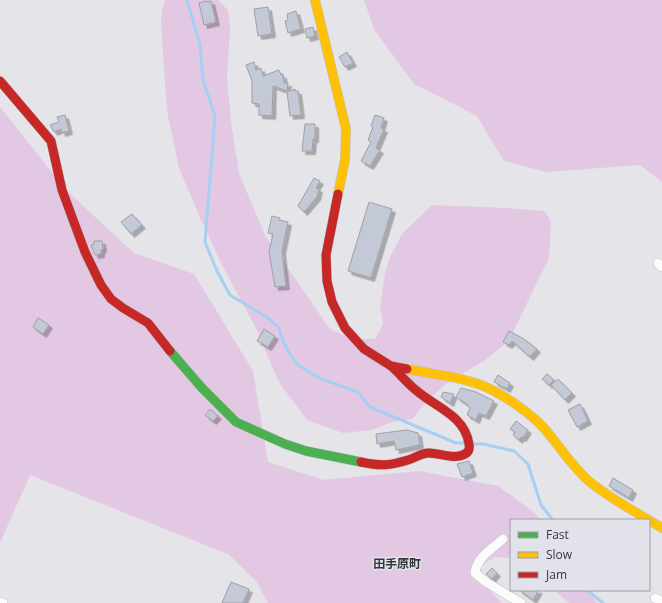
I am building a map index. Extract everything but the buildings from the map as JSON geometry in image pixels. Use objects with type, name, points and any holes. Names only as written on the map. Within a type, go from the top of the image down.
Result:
[{"type":"street","points":[[0,81],[50,141],[62,190],[85,252],[101,285],[111,299],[148,323],[184,368],[236,422],[271,439],[306,451],[382,466],[398,464],[428,452],[455,456],[463,455],[467,453],[470,444],[467,433],[460,423],[449,412],[418,392],[391,366],[364,349],[345,328],[332,302],[327,281],[326,255],[345,160],[346,129],[315,0]]},
{"type":"street","points":[[391,366],[477,383],[491,388],[510,400],[542,426],[578,470],[590,482],[647,519]]},
{"type":"street","points":[[650,521],[662,528]]},
{"type":"street","points":[[503,539],[481,559],[477,564],[475,573],[486,582],[521,603]]},
{"type":"shaded area","points":[[165,0],[218,0],[228,10],[230,28],[227,79],[231,122],[239,174],[266,237],[330,329],[353,339],[375,339],[383,324],[380,307],[385,273],[390,257],[402,234],[432,205],[544,211],[551,221],[549,258],[508,342],[485,360],[447,383],[428,400],[412,419],[392,422],[371,430],[343,433],[307,420],[281,385],[256,328],[222,265],[179,168],[167,111],[161,23]]},
{"type":"shaded area","points":[[364,0],[662,0],[662,182],[640,165],[546,172],[504,161],[477,116],[414,84],[374,29]]},
{"type":"shaded area","points":[[0,107],[66,190],[134,253],[194,274],[253,371],[268,462],[324,480],[419,471],[498,486],[535,513],[539,519],[510,519],[510,558],[496,557],[479,566],[493,594],[502,603],[268,603],[256,581],[228,554],[30,475],[0,543]]},
{"type":"shaded area","points":[[555,591],[589,591],[597,603],[569,603]]},
{"type":"waterway","points":[[187,0],[200,45],[203,80],[215,116],[205,242],[217,271],[230,295],[268,318],[279,328],[288,351],[297,364],[319,378],[358,392],[370,407],[456,443],[467,443]]},
{"type":"waterway","points":[[472,444],[483,444],[514,451],[528,464],[541,505],[552,519]]},
{"type":"waterway","points":[[588,591],[603,603]]},
{"type":"traffic: fast","points":[[170,351],[202,388],[236,422],[285,444],[306,451],[361,462]]},
{"type":"traffic: slow","points":[[315,0],[346,129],[345,160],[338,194]]},
{"type":"traffic: slow","points":[[407,369],[473,382],[505,397],[538,422],[577,470],[598,489],[647,519]]},
{"type":"traffic: slow","points":[[650,521],[662,528]]},
{"type":"traffic: jam","points":[[0,81],[51,141],[62,190],[85,252],[101,285],[111,299],[148,323],[170,351]]},
{"type":"traffic: jam","points":[[338,194],[326,255],[327,281],[332,302],[345,328],[364,349],[391,366],[407,369]]},
{"type":"traffic: jam","points":[[361,462],[379,465],[390,464],[408,460],[426,453],[461,456],[469,450],[466,434],[456,419],[417,391],[391,366]]},
{"type":"district","name":"田手原町","points":[[397,563]]}]
